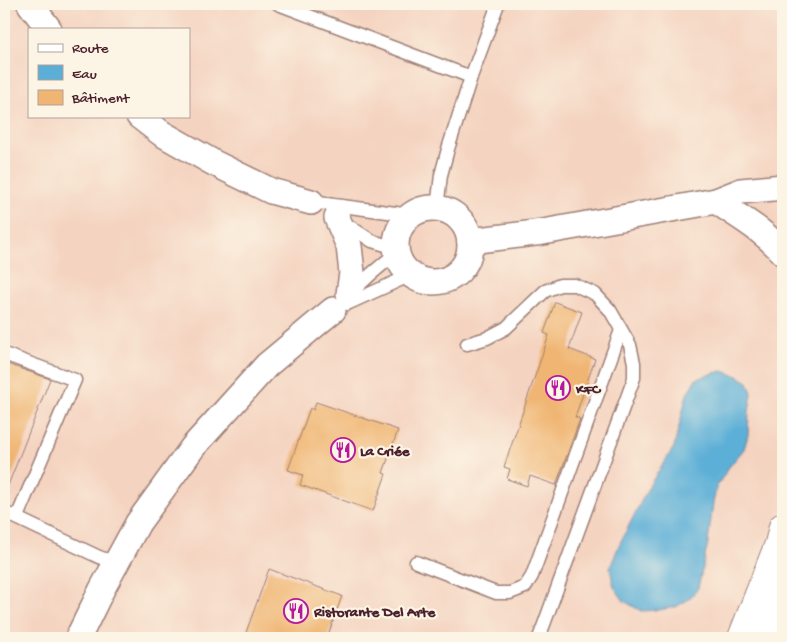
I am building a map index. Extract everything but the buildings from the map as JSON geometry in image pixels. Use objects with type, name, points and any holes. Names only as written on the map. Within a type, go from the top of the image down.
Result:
[{"type":"main road","points":[[742,638],[779,544],[783,527]]},
{"type":"main road","points":[[768,638],[783,587]]},
{"type":"street","points":[[30,4],[48,28]]},
{"type":"street","points":[[142,118],[161,133],[214,163],[272,191],[311,202]]},
{"type":"street","points":[[470,241],[543,232],[716,201],[740,191],[783,187]]},
{"type":"street","points":[[716,201],[756,228],[783,253]]},
{"type":"street","points":[[437,208],[453,213],[464,225],[470,241],[468,256],[460,270],[447,279],[435,282],[422,280],[411,275],[402,265],[396,251],[397,236],[405,220],[420,210],[437,208]]},
{"type":"street","points":[[78,638],[138,523],[193,447],[267,365],[341,302],[352,273],[349,246],[336,218]]},
{"type":"street","points":[[768,638],[783,604]]},
{"type":"lane","points":[[278,4],[471,77]]},
{"type":"lane","points":[[437,208],[441,175],[448,149],[471,77],[498,4]]},
{"type":"lane","points":[[311,202],[411,215]]},
{"type":"lane","points":[[311,202],[372,241],[396,251],[341,302]]},
{"type":"lane","points":[[341,302],[411,275]]},
{"type":"lane","points":[[467,344],[487,338],[506,328],[545,291],[560,285],[575,285],[595,294],[610,310],[630,345],[634,363],[634,378],[539,638]]},
{"type":"lane","points":[[416,562],[496,593],[510,593],[525,587],[532,576],[621,330]]},
{"type":"lane","points":[[4,354],[75,380],[17,517]]},
{"type":"lane","points":[[4,512],[99,557],[116,563]]},
{"type":"shaded area","points":[[4,4],[783,4],[783,638],[4,638]]},
{"type":"water","points":[[722,371],[738,376],[748,382],[752,393],[748,435],[744,449],[729,467],[717,486],[708,543],[698,588],[689,599],[676,607],[641,611],[624,601],[614,587],[610,568],[619,545],[649,486],[674,447],[687,394],[695,380]]},
{"type":"place","name":"KFC","points":[[558,388]]},
{"type":"place","name":"La Criée","points":[[343,450]]},
{"type":"place","name":"Ristorante Del Arte","points":[[296,611]]}]
